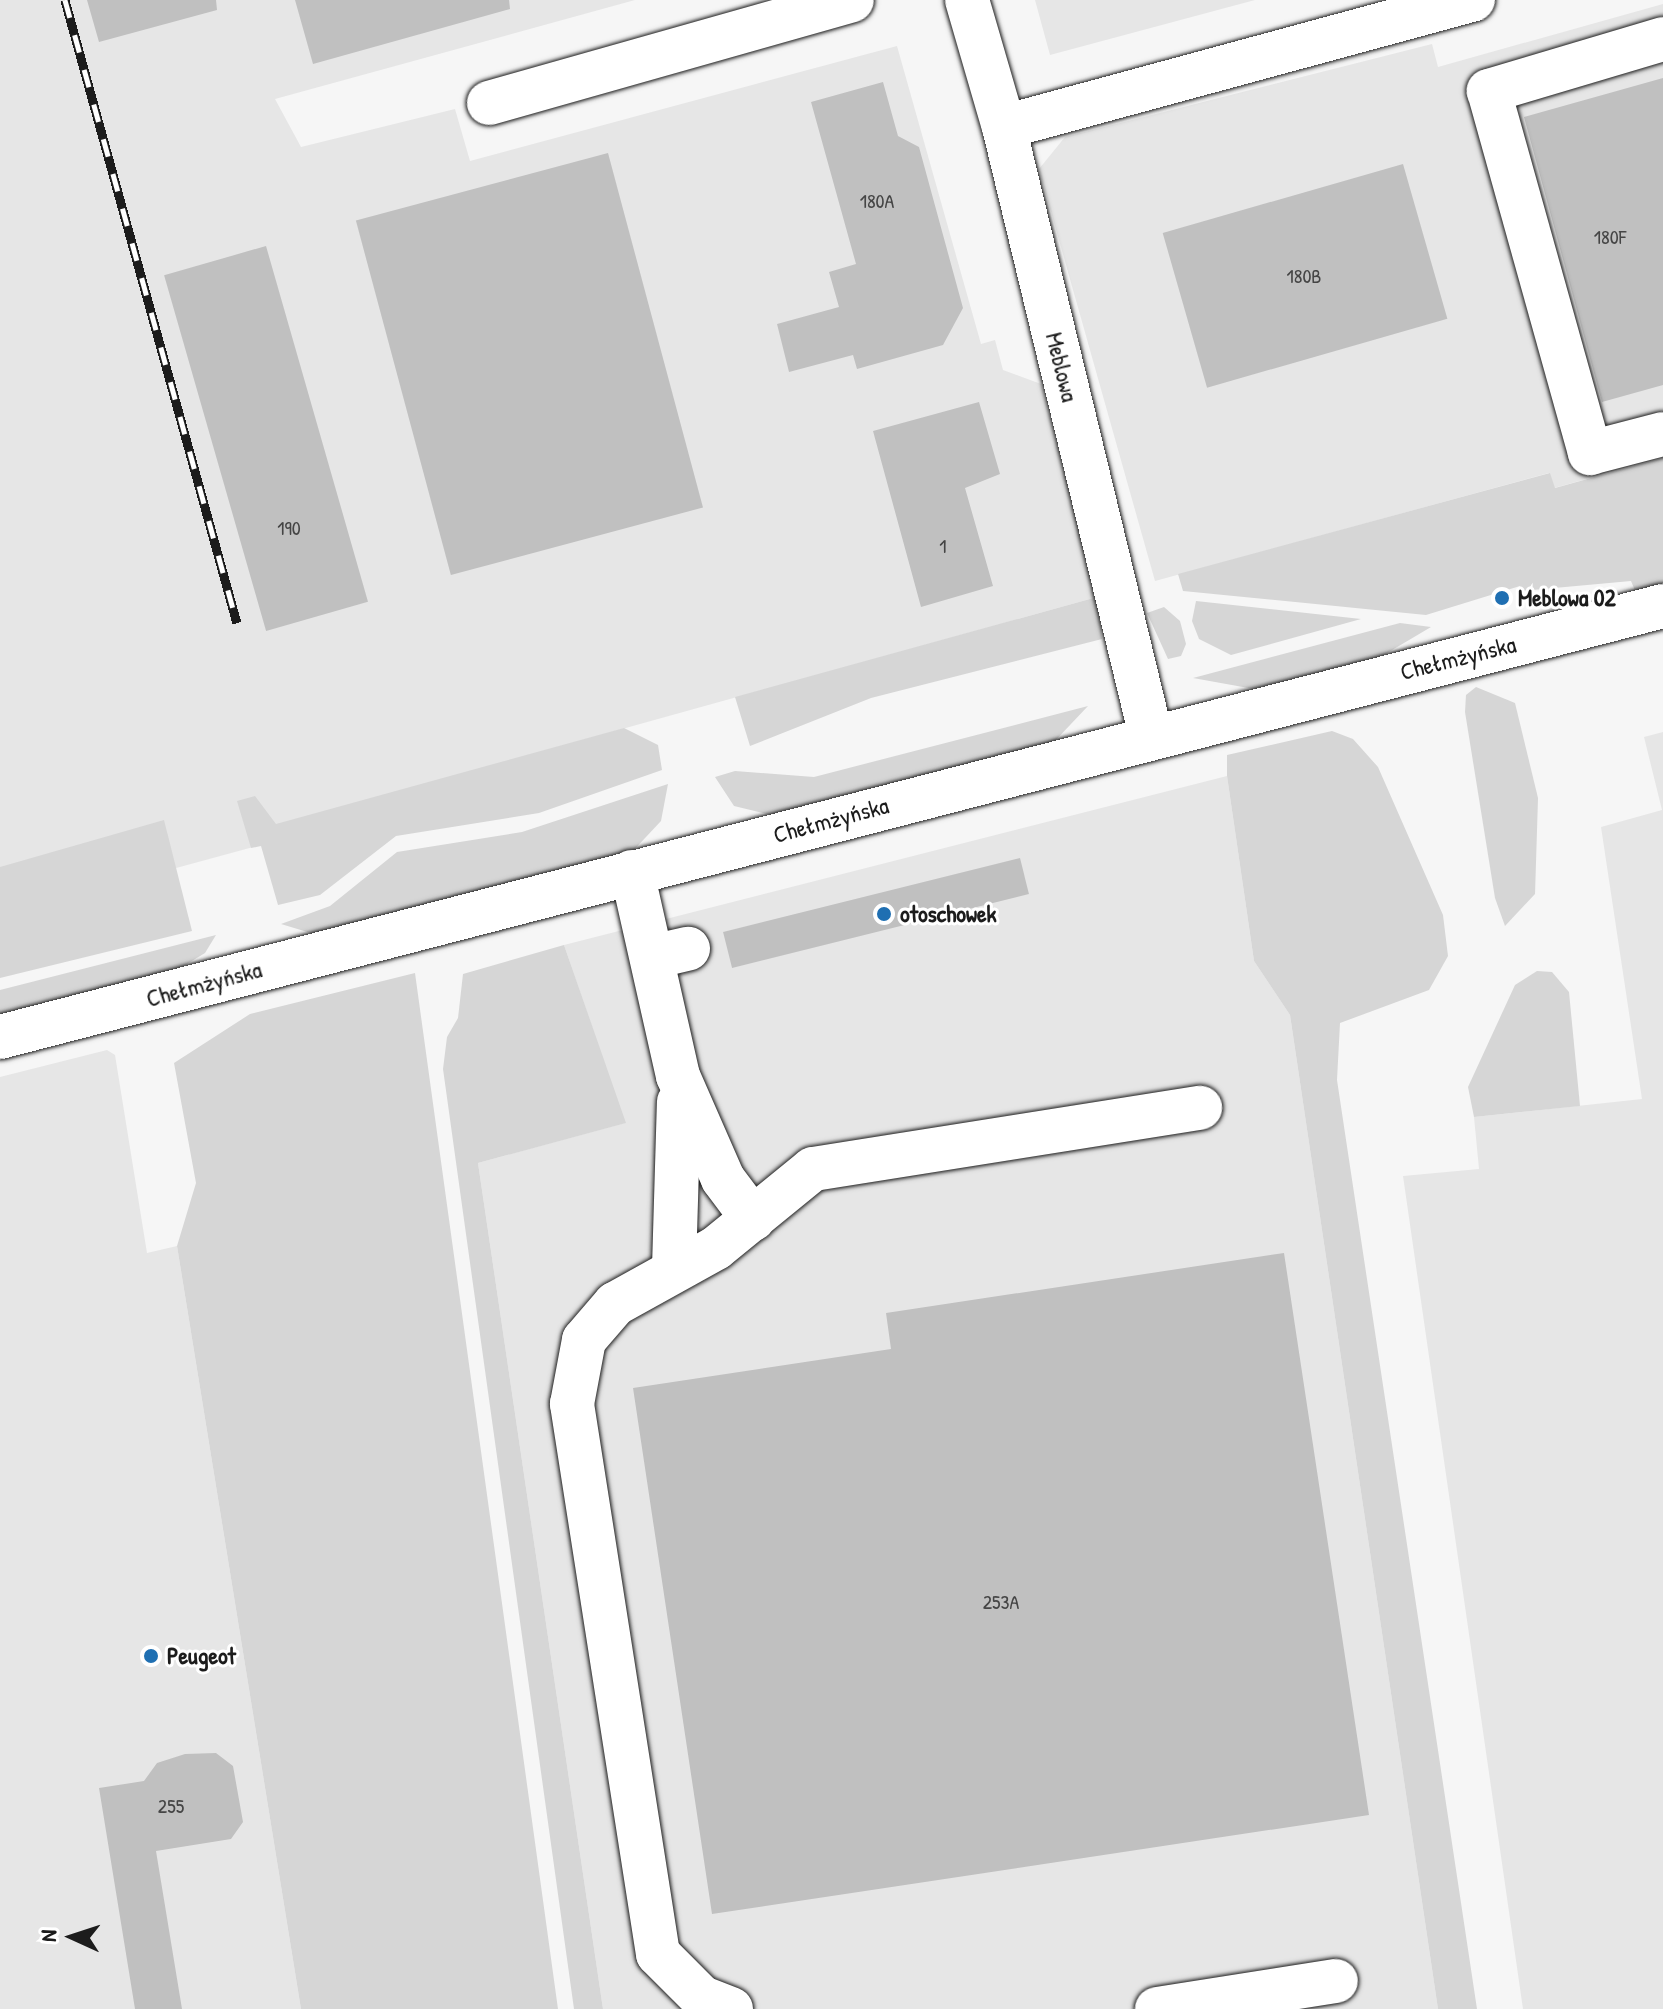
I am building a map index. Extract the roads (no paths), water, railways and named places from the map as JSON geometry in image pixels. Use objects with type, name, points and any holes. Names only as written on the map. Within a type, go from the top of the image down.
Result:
[{"type":"street","points":[[489,103],[852,0]]},
{"type":"street","name":"Meblowa","points":[[967,0],[1004,127],[1151,736]]},
{"type":"street","points":[[1004,127],[1473,0]]},
{"type":"street","points":[[1663,39],[1489,91],[1590,453],[1663,434]]},
{"type":"street","name":"Chełmżyńska","points":[[0,1037],[1151,736],[1663,606]]},
{"type":"street","points":[[632,872],[670,953],[678,1076],[678,1220],[674,1268]]},
{"type":"street","points":[[678,1076],[723,1179],[753,1219]]},
{"type":"street","points":[[731,2009],[702,1998],[658,1954],[572,1404],[584,1340],[615,1304],[674,1268],[716,1248],[813,1169],[1200,1108]]},
{"type":"street","points":[[1157,2009],[1336,1981]]},
{"type":"railway","points":[[65,0],[237,623]]},
{"type":"place","name":"Meblowa 02","points":[[1502,598]]},
{"type":"place","name":"otoschowek","points":[[884,914]]},
{"type":"place","name":"Peugeot","points":[[151,1656]]}]
